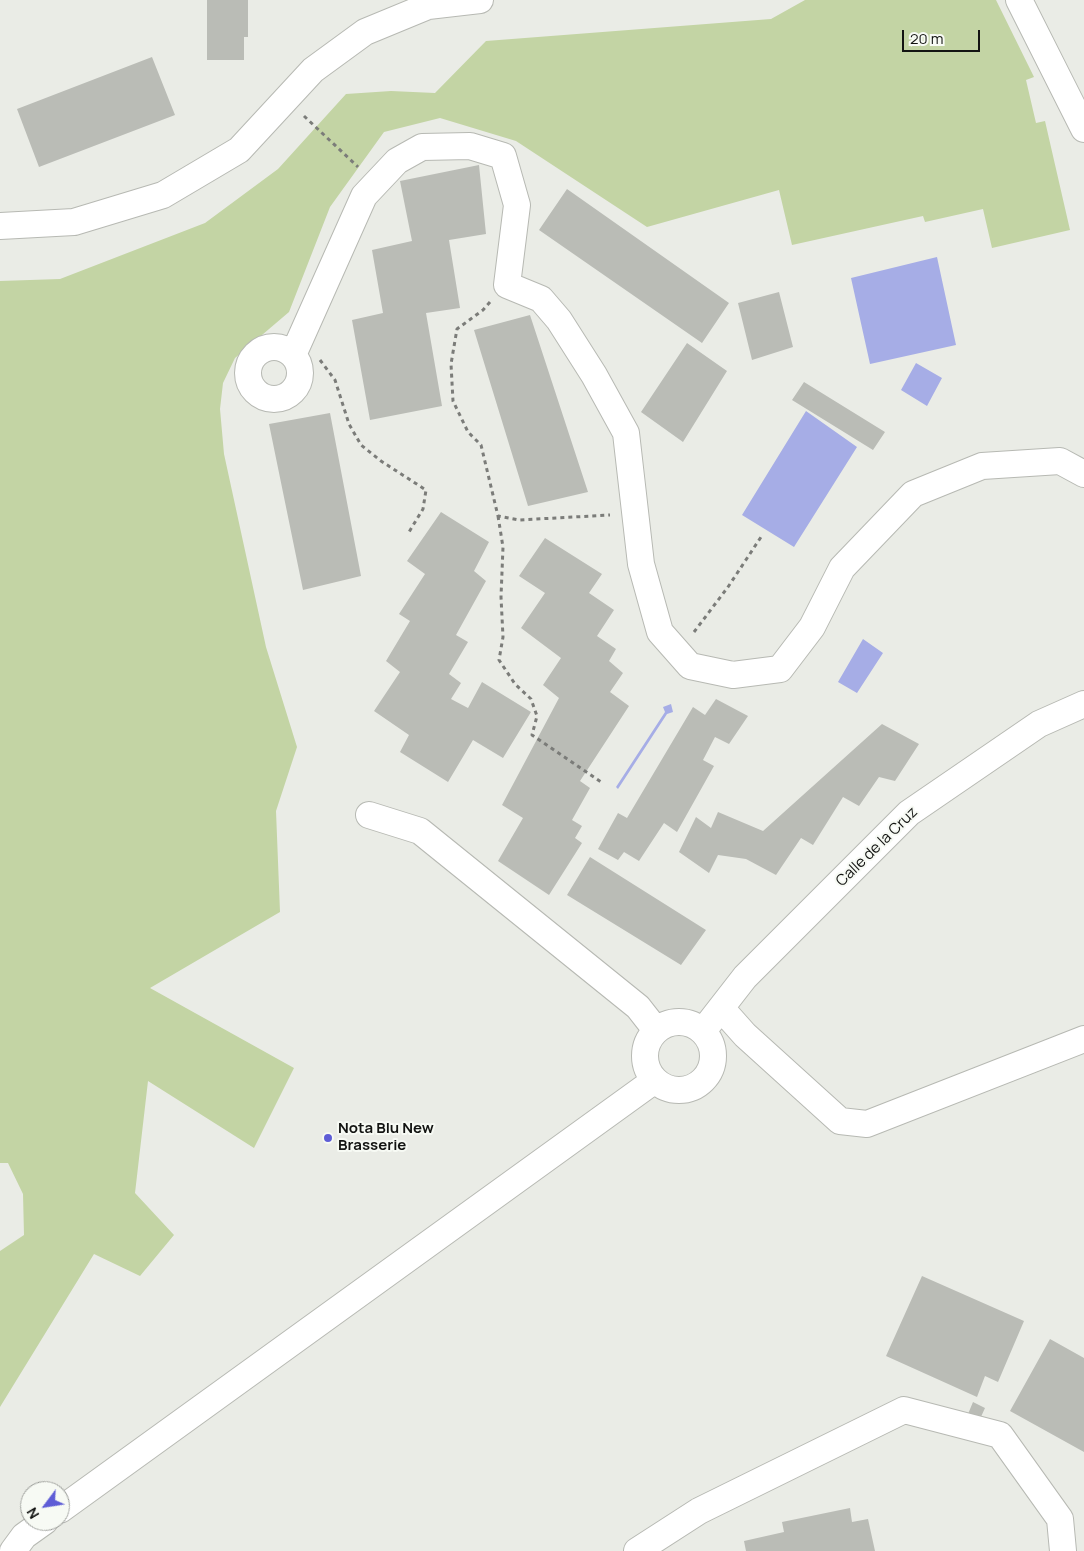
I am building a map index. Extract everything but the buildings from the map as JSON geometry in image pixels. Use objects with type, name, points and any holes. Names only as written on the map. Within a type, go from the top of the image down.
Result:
[{"type":"street","points":[[0,226],[74,222],[163,194],[239,150],[313,70],[365,32],[428,6],[480,0]]},
{"type":"street","points":[[1019,1],[1084,129]]},
{"type":"street","points":[[297,346],[364,196],[398,161],[422,147],[470,146],[503,156],[517,205],[507,284],[542,299],[559,320],[594,376],[626,433],[641,564],[660,632],[690,666],[733,675],[780,669],[812,627],[842,568],[913,494],[982,466],[1060,461],[1084,474]]},
{"type":"street","name":"Calle de la Cruz","points":[[703,1031],[745,977],[909,813],[1039,724],[1084,704]]},
{"type":"street","points":[[369,815],[420,831],[638,1006],[656,1030]]},
{"type":"street","points":[[721,1008],[745,1035],[840,1121],[867,1124],[1084,1039]]},
{"type":"street","points":[[685,1022],[703,1031],[710,1040],[713,1050],[710,1072],[704,1080],[695,1087],[679,1090],[664,1087],[655,1080],[648,1071],[645,1055],[649,1039],[656,1030],[665,1024],[685,1022]]},
{"type":"street","points":[[70,1503],[655,1080]]},
{"type":"street","points":[[637,1551],[699,1511],[904,1410],[1000,1435],[1060,1519],[1064,1551]]},
{"type":"street","points":[[13,1551],[24,1536],[31,1531]]},
{"type":"path","points":[[286,99],[358,168]]},
{"type":"path","points":[[507,284],[483,310],[457,329],[451,364],[454,401],[468,432],[481,445],[498,516],[503,547],[503,637],[500,660],[515,684],[531,699],[538,716],[532,735],[601,782]]},
{"type":"path","points":[[297,346],[335,380],[349,424],[361,445],[381,461],[426,490],[423,509],[409,532]]},
{"type":"path","points":[[498,516],[519,520],[635,514]]},
{"type":"path","points":[[678,652],[720,598],[763,534]]},
{"type":"green space","points":[[805,0],[996,0],[1034,77],[1026,80],[1036,123],[1045,121],[1070,230],[992,248],[983,209],[925,222],[923,216],[792,245],[779,190],[647,227],[516,141],[440,118],[384,132],[330,207],[289,312],[235,358],[223,383],[220,409],[224,454],[266,647],[297,747],[276,811],[280,912],[150,988],[294,1068],[254,1148],[148,1081],[135,1193],[174,1235],[140,1276],[94,1254],[0,1407],[0,1251],[24,1235],[23,1194],[8,1163],[0,1163],[0,281],[60,279],[205,223],[278,169],[346,94],[391,91],[435,93],[486,41],[771,19]]},
{"type":"water","points":[[937,257],[956,345],[870,364],[851,278]]},
{"type":"water","points":[[916,363],[942,378],[927,406],[901,390]]},
{"type":"water","points":[[806,411],[857,447],[794,547],[742,515]]},
{"type":"water","points":[[863,639],[883,653],[857,693],[838,682]]},
{"type":"water","points":[[671,704],[673,712],[667,714],[618,789],[616,787],[665,712],[663,707]]},
{"type":"place","name":"Nota Blu New Brasserie","points":[[328,1138]]}]
